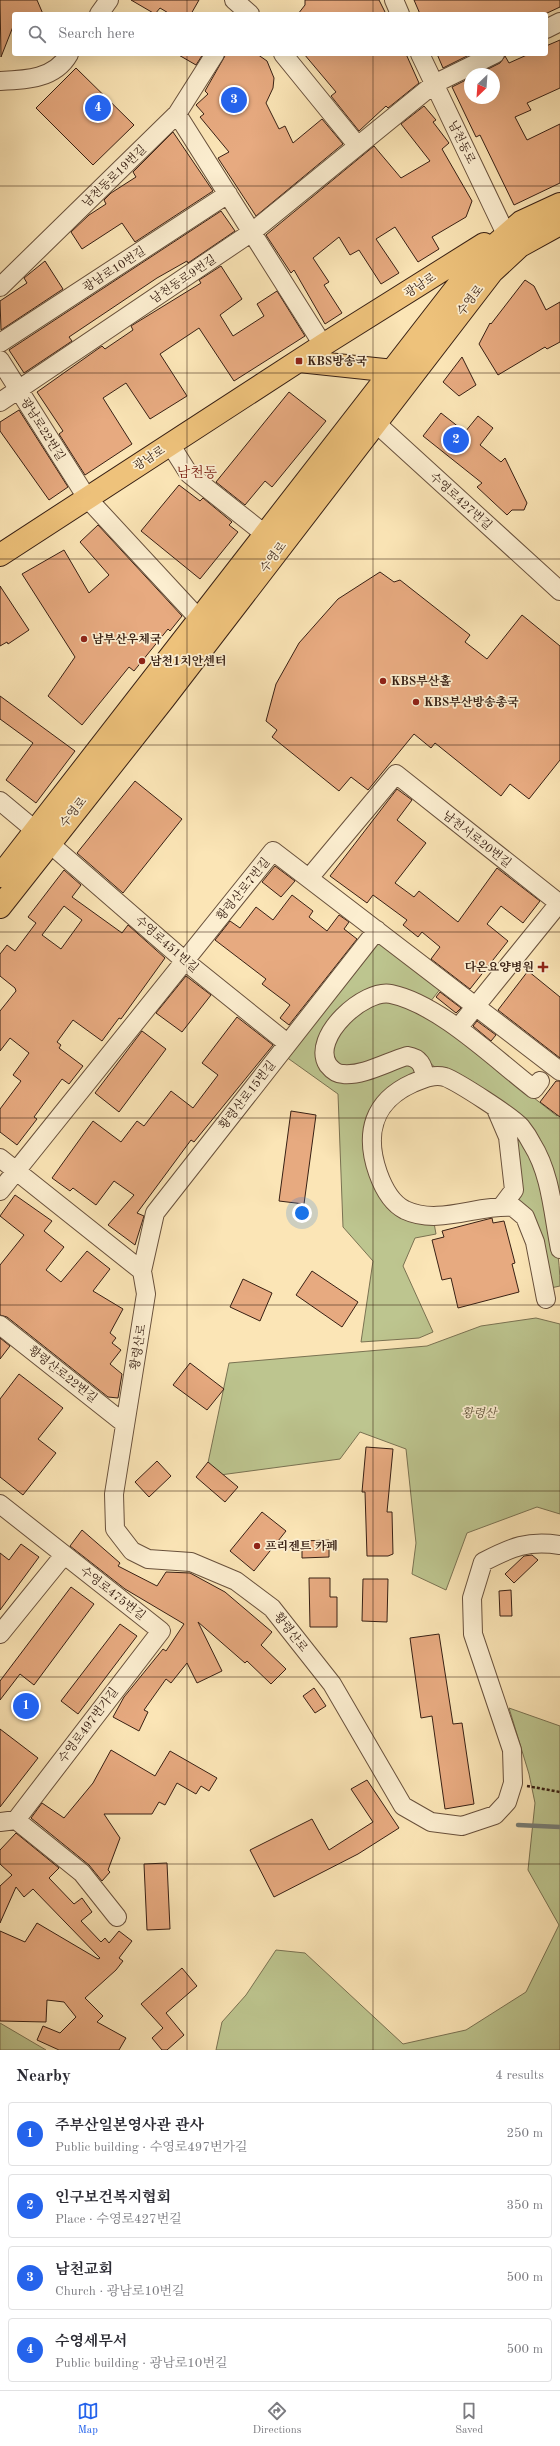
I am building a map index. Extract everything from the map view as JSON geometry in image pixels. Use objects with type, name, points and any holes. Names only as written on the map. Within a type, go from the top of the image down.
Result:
[{"type":"main road","name":"수영로","points":[[0,876],[43,837],[164,699],[369,417],[391,371],[479,259],[512,226],[560,204]]},
{"type":"main road","name":"수영로","points":[[0,907],[43,837],[200,620],[266,535],[369,417],[415,373],[492,272],[520,246],[560,224]]},
{"type":"main road","name":"광남로","points":[[0,555],[298,361],[350,330],[512,226]]},
{"type":"main road","points":[[298,361],[415,373]]},
{"type":"street","points":[[100,12],[109,0]]},
{"type":"street","points":[[394,0],[399,12]]},
{"type":"street","points":[[548,28],[560,22]]},
{"type":"street","points":[[0,81],[28,80],[53,72],[64,64],[68,56]]},
{"type":"street","name":"남천동로19번길","points":[[0,287],[177,114],[214,56]]},
{"type":"street","points":[[285,56],[357,145]]},
{"type":"street","name":"남천동로","points":[[421,56],[434,84],[512,226]]},
{"type":"street","name":"남천동로9번길","points":[[0,402],[252,232],[357,145],[434,84],[491,56]]},
{"type":"street","points":[[177,114],[323,345]]},
{"type":"street","name":"광남로10번길","points":[[0,343],[228,194]]},
{"type":"street","name":"광남로22번길","points":[[0,360],[87,498]]},
{"type":"street","name":"수영로427번길","points":[[369,417],[560,591]]},
{"type":"street","points":[[170,444],[189,474],[266,535]]},
{"type":"street","points":[[87,498],[200,620]]},
{"type":"street","name":"남천서로20번길","points":[[309,878],[396,774],[560,903],[458,1028]]},
{"type":"street","points":[[0,801],[43,837]]},
{"type":"street","name":"수영로451번길","points":[[43,837],[185,961],[287,1043]]},
{"type":"street","name":"황령산로7번길","points":[[0,1190],[273,851],[560,1071]]},
{"type":"street","name":"황령산로15번길","points":[[142,1272],[155,1213],[377,930]]},
{"type":"street","points":[[426,1077],[422,1064],[414,1058],[407,1056],[362,1072],[342,1074],[332,1071],[327,1062],[325,1049],[328,1036],[356,1005],[382,992],[420,1005],[458,1028],[534,1089],[540,1081]]},
{"type":"street","points":[[546,1299],[535,1242],[525,1217],[513,1207],[502,1206],[446,1216],[426,1215],[406,1211],[394,1203],[382,1184],[372,1146],[372,1130],[378,1113],[387,1099],[403,1088],[426,1077],[444,1077],[468,1090],[520,1126],[533,1145],[545,1169],[560,1248]]},
{"type":"street","points":[[496,1109],[508,1137],[514,1190],[502,1206]]},
{"type":"street","points":[[0,1158],[142,1272]]},
{"type":"street","name":"황령산로","points":[[142,1272],[146,1294],[114,1494],[115,1529],[132,1551],[148,1559],[191,1562],[236,1581],[272,1608],[332,1684],[403,1806],[431,1822],[462,1826],[495,1815],[507,1802],[513,1783],[512,1750],[473,1634],[472,1598],[483,1562],[512,1547],[540,1542],[560,1545]]},
{"type":"street","name":"황령산로22번길","points":[[0,1325],[125,1424]]},
{"type":"street","name":"수영로475번길","points":[[0,1504],[161,1631]]},
{"type":"street","points":[[0,1634],[64,1555]]},
{"type":"street","name":"수영로497번가길","points":[[117,1917],[82,1873],[8,1821],[161,1631]]},
{"type":"path","points":[[513,1783],[560,1792]]},
{"type":"green space","points":[[383,941],[441,988],[430,1002],[352,1001],[324,1071],[405,1064],[412,1066],[416,1071],[413,1077],[372,1113],[389,1206],[403,1219],[417,1223],[434,1223],[436,1234],[415,1238],[403,1266],[433,1332],[419,1338],[361,1342],[373,1261],[343,1227],[338,1094],[282,1054],[370,942]]},
{"type":"green space","points":[[381,998],[426,1013],[557,1116],[560,1112],[560,1224],[535,1139],[439,1071],[427,1060],[347,1068],[333,1062],[333,1035],[349,1018]]},
{"type":"green space","points":[[520,1131],[548,1207],[557,1246],[560,1286],[546,1289],[514,1202],[511,1135]]},
{"type":"green space","name":"황령산","points":[[536,1318],[560,1324],[560,1514],[537,1507],[467,1533],[446,1590],[412,1574],[416,1543],[406,1449],[360,1432],[340,1459],[205,1477],[229,1363],[427,1346],[481,1326]]},
{"type":"green space","points":[[509,1708],[560,1726],[560,2050],[216,2050],[222,2022],[246,1995],[276,1950],[305,1953],[403,2044],[466,2030],[526,1992],[559,1925],[528,1870],[535,1803],[529,1774]]},
{"type":"green space","points":[[0,2023],[46,2050],[0,2050]]},
{"type":"building","points":[[0,0],[37,0],[42,12],[12,12],[12,29],[1,57]]},
{"type":"building","points":[[131,0],[199,0],[192,12],[167,12],[160,8],[157,12],[152,12]]},
{"type":"building","points":[[305,0],[379,0],[385,12],[300,12],[305,5]]},
{"type":"building","points":[[414,0],[560,0],[560,7],[548,13],[419,12]]},
{"type":"building","points":[[560,40],[560,88],[527,103],[531,110],[515,117],[527,140],[560,124],[560,183],[514,205],[480,135],[476,137],[452,87],[464,81],[464,104],[500,104],[500,68],[490,68],[500,63],[505,56],[509,63],[525,56],[548,56],[548,45]]},
{"type":"building","points":[[180,56],[202,56],[196,65]]},
{"type":"building","points":[[225,56],[260,56],[267,61],[274,78],[273,88],[266,103],[279,129],[285,126],[293,143],[322,119],[343,144],[256,216],[218,158],[229,152],[200,117],[204,114],[196,105],[208,94],[205,91]]},
{"type":"building","points":[[306,56],[407,56],[419,83],[388,108],[386,106],[359,131],[331,96],[336,92]]},
{"type":"building","points":[[438,56],[467,56],[443,68]]},
{"type":"building","points":[[76,68],[134,125],[93,165],[36,108]]},
{"type":"building","points":[[424,106],[436,120],[433,122],[449,143],[442,149],[472,201],[466,217],[432,237],[439,249],[418,262],[395,227],[376,239],[399,273],[381,284],[359,250],[350,255],[339,237],[313,258],[329,282],[324,285],[342,313],[325,324],[294,270],[291,273],[266,235],[374,146],[401,178],[430,161],[401,124]]},
{"type":"building","points":[[173,132],[213,191],[135,242],[122,223],[82,249],[71,232],[89,215],[106,204],[104,200],[111,193],[136,177],[133,172]]},
{"type":"building","points":[[221,211],[235,231],[188,263],[187,261],[157,278],[69,337],[72,341],[24,373],[9,350]]},
{"type":"building","points":[[45,261],[63,289],[1,330],[0,301],[27,283],[24,278]]},
{"type":"building","points":[[221,266],[242,299],[220,315],[233,336],[264,316],[257,304],[277,291],[305,336],[234,381],[199,328],[160,354],[187,396],[150,419],[126,383],[103,398],[132,444],[85,475],[59,434],[63,431],[37,392],[102,346],[105,349],[133,330],[131,326],[201,283],[199,280]]},
{"type":"building","points":[[525,280],[534,286],[546,310],[560,302],[560,342],[547,349],[545,347],[498,375],[479,344],[490,323],[491,324]]},
{"type":"building","points":[[462,357],[476,385],[459,396],[443,382]]},
{"type":"building","points":[[289,392],[326,421],[272,487],[265,481],[245,505],[216,482]]},
{"type":"building","points":[[19,410],[68,487],[49,500],[0,431],[0,422]]},
{"type":"building","points":[[441,413],[465,432],[478,416],[493,428],[480,445],[501,462],[505,458],[527,503],[524,510],[512,510],[507,515],[477,487],[482,483],[423,436]]},
{"type":"building","points":[[179,485],[200,501],[203,498],[232,522],[229,525],[238,532],[200,579],[141,531]]},
{"type":"building","name":"남부산우체국","points":[[98,525],[182,616],[170,631],[168,629],[134,671],[129,667],[82,725],[48,696],[75,657],[22,574],[64,550],[89,593],[109,575],[80,542]]},
{"type":"building","name":"KBS부산방송총국","points":[[380,572],[394,582],[400,580],[470,635],[465,642],[487,659],[522,615],[560,646],[560,760],[529,799],[510,784],[501,796],[435,743],[431,748],[414,734],[368,790],[351,777],[339,791],[272,737],[277,730],[266,721],[276,684],[299,643],[338,599]]},
{"type":"building","points":[[0,586],[29,630],[8,644],[7,642],[0,646]]},
{"type":"building","points":[[0,696],[75,751],[36,803],[6,780],[33,743],[0,719]]},
{"type":"building","points":[[135,781],[182,819],[123,893],[77,853]]},
{"type":"building","points":[[397,789],[412,800],[397,820],[426,843],[395,883],[414,897],[419,891],[458,922],[497,868],[540,901],[523,923],[501,906],[487,924],[508,941],[470,989],[431,959],[440,947],[422,932],[418,937],[403,925],[407,920],[373,895],[367,903],[330,876]]},
{"type":"building","points":[[275,866],[295,881],[281,897],[262,882]]},
{"type":"building","points":[[64,870],[81,885],[72,897],[122,933],[128,925],[165,958],[121,1019],[119,1018],[102,1041],[73,1020],[57,1042],[61,1045],[59,1048],[83,1066],[69,1084],[62,1079],[34,1117],[37,1119],[17,1145],[0,1132],[0,1109],[21,1081],[13,1075],[29,1053],[10,1038],[0,1051],[0,1011],[16,991],[15,988],[0,976],[0,954],[7,945],[15,951],[36,923],[28,917]],"holes":[[[64,906],[82,920],[61,949],[42,935]]]},
{"type":"building","points":[[292,895],[313,911],[309,917],[327,931],[339,915],[349,922],[344,929],[357,939],[289,1025],[280,1018],[290,1005],[262,984],[266,979],[215,940],[230,921],[240,928],[256,907],[273,920]]},
{"type":"building","name":"다온요양병원","points":[[528,971],[560,997],[560,1058],[498,1010]]},
{"type":"building","points":[[186,976],[211,995],[182,1032],[156,1013]]},
{"type":"building","points":[[440,992],[461,1008],[456,1013],[436,997]]},
{"type":"building","points":[[237,1017],[273,1045],[194,1142],[191,1140],[137,1213],[144,1216],[135,1245],[108,1225],[134,1195],[114,1181],[96,1205],[73,1188],[70,1191],[52,1178],[93,1121],[121,1142],[137,1121],[144,1126],[171,1091],[193,1108],[218,1075],[202,1063]]},
{"type":"building","points":[[477,1021],[496,1035],[491,1041],[473,1026]]},
{"type":"building","points":[[142,1031],[166,1049],[119,1112],[95,1093]]},
{"type":"building","points":[[556,1081],[560,1081],[560,1117],[540,1102]]},
{"type":"building","points":[[291,1111],[316,1115],[304,1204],[279,1201]]},
{"type":"building","points":[[15,1195],[52,1221],[44,1231],[64,1247],[46,1270],[61,1282],[87,1251],[110,1269],[93,1291],[123,1309],[110,1333],[116,1338],[112,1343],[121,1350],[110,1364],[122,1374],[118,1398],[108,1397],[7,1317],[0,1315],[0,1265],[24,1235],[0,1216]]},
{"type":"building","points":[[492,1218],[493,1223],[504,1221],[515,1263],[512,1264],[519,1292],[458,1308],[451,1278],[442,1280],[432,1240],[444,1237],[442,1231]]},
{"type":"building","points":[[312,1271],[358,1302],[342,1327],[296,1295]]},
{"type":"building","points":[[243,1279],[272,1293],[260,1321],[230,1307]]},
{"type":"building","points":[[0,1338],[10,1346],[0,1359]]},
{"type":"building","points":[[190,1363],[224,1389],[207,1410],[173,1385]]},
{"type":"building","points":[[19,1374],[63,1408],[38,1439],[56,1453],[23,1495],[0,1477],[0,1399]]},
{"type":"building","points":[[366,1447],[393,1449],[387,1512],[392,1512],[393,1554],[388,1556],[367,1556],[365,1492],[362,1492]]},
{"type":"building","points":[[157,1461],[171,1476],[149,1497],[135,1482]]},
{"type":"building","points":[[208,1462],[238,1487],[225,1502],[196,1477]]},
{"type":"building","points":[[262,1512],[286,1531],[254,1571],[230,1551]]},
{"type":"building","points":[[82,1530],[120,1563],[118,1566],[157,1586],[166,1572],[190,1573],[225,1592],[272,1632],[261,1645],[286,1669],[271,1684],[247,1661],[245,1663],[198,1622],[222,1671],[197,1683],[187,1663],[171,1683],[166,1679],[144,1710],[148,1712],[139,1731],[113,1717],[124,1697],[163,1649],[166,1651],[184,1624],[125,1589],[70,1546]]},
{"type":"building","points":[[329,1540],[329,1557],[302,1558],[302,1541]]},
{"type":"building","points":[[21,1544],[39,1557],[0,1610],[0,1553],[9,1560]]},
{"type":"building","points":[[532,1555],[538,1560],[514,1583],[505,1574],[524,1556]]},
{"type":"building","points":[[309,1578],[330,1578],[330,1597],[337,1597],[337,1627],[310,1627]]},
{"type":"building","points":[[363,1579],[388,1579],[387,1622],[362,1621]]},
{"type":"building","points":[[71,1587],[94,1604],[34,1685],[20,1674],[0,1700],[0,1681]]},
{"type":"building","points":[[511,1590],[512,1616],[500,1616],[499,1591]]},
{"type":"building","points":[[120,1624],[137,1636],[78,1714],[61,1701]]},
{"type":"building","points":[[439,1634],[453,1724],[462,1723],[474,1804],[445,1809],[432,1716],[421,1718],[410,1638]]},
{"type":"building","points":[[314,1688],[326,1706],[315,1713],[303,1696]]},
{"type":"building","points":[[0,1729],[38,1758],[0,1807]]},
{"type":"building","points":[[111,1750],[155,1776],[170,1751],[217,1778],[209,1791],[201,1786],[196,1794],[177,1783],[165,1805],[159,1802],[152,1814],[104,1814],[120,1838],[108,1870],[110,1872],[102,1881],[89,1865],[31,1818],[42,1803],[64,1818],[93,1783]]},
{"type":"building","points":[[367,1780],[399,1828],[358,1854],[274,1897],[250,1850],[312,1819],[329,1850],[373,1822],[351,1789]]},
{"type":"building","points":[[16,1833],[59,1868],[49,1878],[74,1904],[82,1898],[92,1912],[81,1921],[101,1942],[105,1938],[109,1943],[119,1931],[132,1941],[119,1958],[123,1961],[116,1970],[85,1998],[103,2016],[97,2022],[126,2038],[119,2050],[59,2050],[37,2040],[43,2026],[60,2033],[76,2017],[64,2002],[47,2000],[46,2022],[0,2021],[0,1931],[25,1942],[37,1923],[98,1959],[100,1958],[33,1889],[24,1897],[16,1887],[0,1923],[0,1886],[12,1875],[0,1864],[0,1850]]},
{"type":"building","points":[[167,1863],[170,1929],[147,1930],[144,1864]]},
{"type":"building","points":[[182,1968],[197,1986],[166,2013],[184,2035],[167,2050],[162,2050],[152,2038],[163,2028],[141,2004]]},
{"type":"waterway","points":[[518,1825],[560,1827]]},
{"type":"place","name":"남천교회","points":[[234,100]]},
{"type":"place","name":"수영세무서","points":[[98,108]]},
{"type":"place","name":"KBS방송국","points":[[299,361]]},
{"type":"place","name":"인구보건복지협회","points":[[456,440]]},
{"type":"place","name":"남부산우체국","points":[[84,639]]},
{"type":"place","name":"남천1치안센터","points":[[142,661]]},
{"type":"place","name":"KBS부산홀","points":[[383,681]]},
{"type":"place","name":"KBS부산방송총국","points":[[416,702]]},
{"type":"place","name":"다온요양병원","points":[[543,967]]},
{"type":"place","name":"프리젠트 카페","points":[[257,1546]]},
{"type":"place","name":"주부산일본영사관 관사","points":[[26,1706]]},
{"type":"district","name":"남천동","points":[[197,472]]}]
